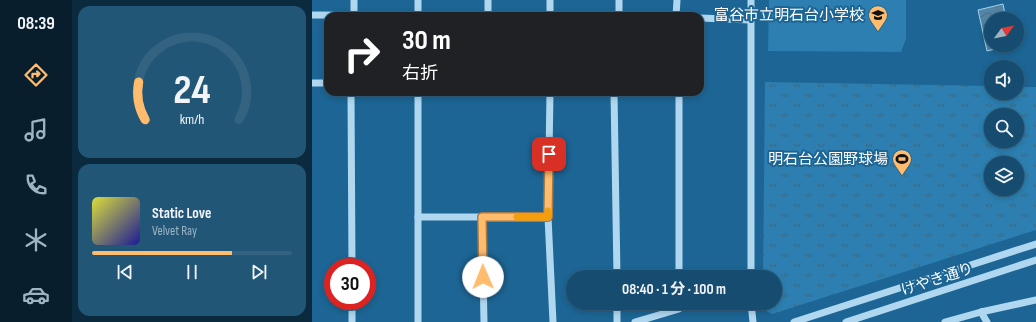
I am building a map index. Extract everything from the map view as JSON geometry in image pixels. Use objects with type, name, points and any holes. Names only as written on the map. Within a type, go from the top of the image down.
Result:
[{"type":"street","points":[[354,0],[354,12]]},
{"type":"street","points":[[418,0],[418,12]]},
{"type":"street","points":[[488,0],[488,12]]},
{"type":"street","points":[[550,0],[550,12]]},
{"type":"street","points":[[619,0],[619,12]]},
{"type":"street","points":[[676,12],[677,0]]},
{"type":"street","points":[[751,0],[751,270]]},
{"type":"street","points":[[312,15],[324,15]]},
{"type":"street","points":[[704,18],[750,20]]},
{"type":"street","points":[[312,82],[324,83]]},
{"type":"street","points":[[351,96],[352,258]]},
{"type":"street","points":[[418,96],[418,322]]},
{"type":"street","points":[[550,96],[548,217],[553,322]]},
{"type":"street","points":[[614,96],[617,270]]},
{"type":"street","points":[[679,96],[679,270]]},
{"type":"street","points":[[418,217],[548,217]]},
{"type":"street","points":[[482,217],[484,322]]},
{"type":"street","points":[[794,322],[1036,244]]},
{"type":"street","name":"けやき通り","points":[[846,322],[1036,260]]},
{"type":"street","points":[[945,322],[981,312],[1036,300]]},
{"type":"street","points":[[352,310],[352,322]]},
{"type":"street","points":[[617,310],[617,322]]},
{"type":"street","points":[[635,322],[676,310]]},
{"type":"street","points":[[752,310],[753,322]]},
{"type":"street","points":[[981,312],[987,322]]},
{"type":"green space","points":[[769,0],[906,0],[906,39],[901,52],[768,51]]},
{"type":"green space","points":[[765,82],[984,86],[984,100],[1024,100],[1024,87],[1036,87],[1036,230],[772,314],[765,310],[782,310],[782,270],[763,270]]},
{"type":"water","points":[[1003,4],[1005,12],[984,12],[984,37],[978,10]]},
{"type":"slow traffic","points":[[517,217],[548,217],[548,211]]},
{"type":"place","name":"富谷市立明石台小学校","points":[[878,32]]},
{"type":"place","name":"明石台公園野球場","points":[[902,176]]},
{"type":"route","points":[[483,277],[482,217],[548,217],[549,154]]}]
